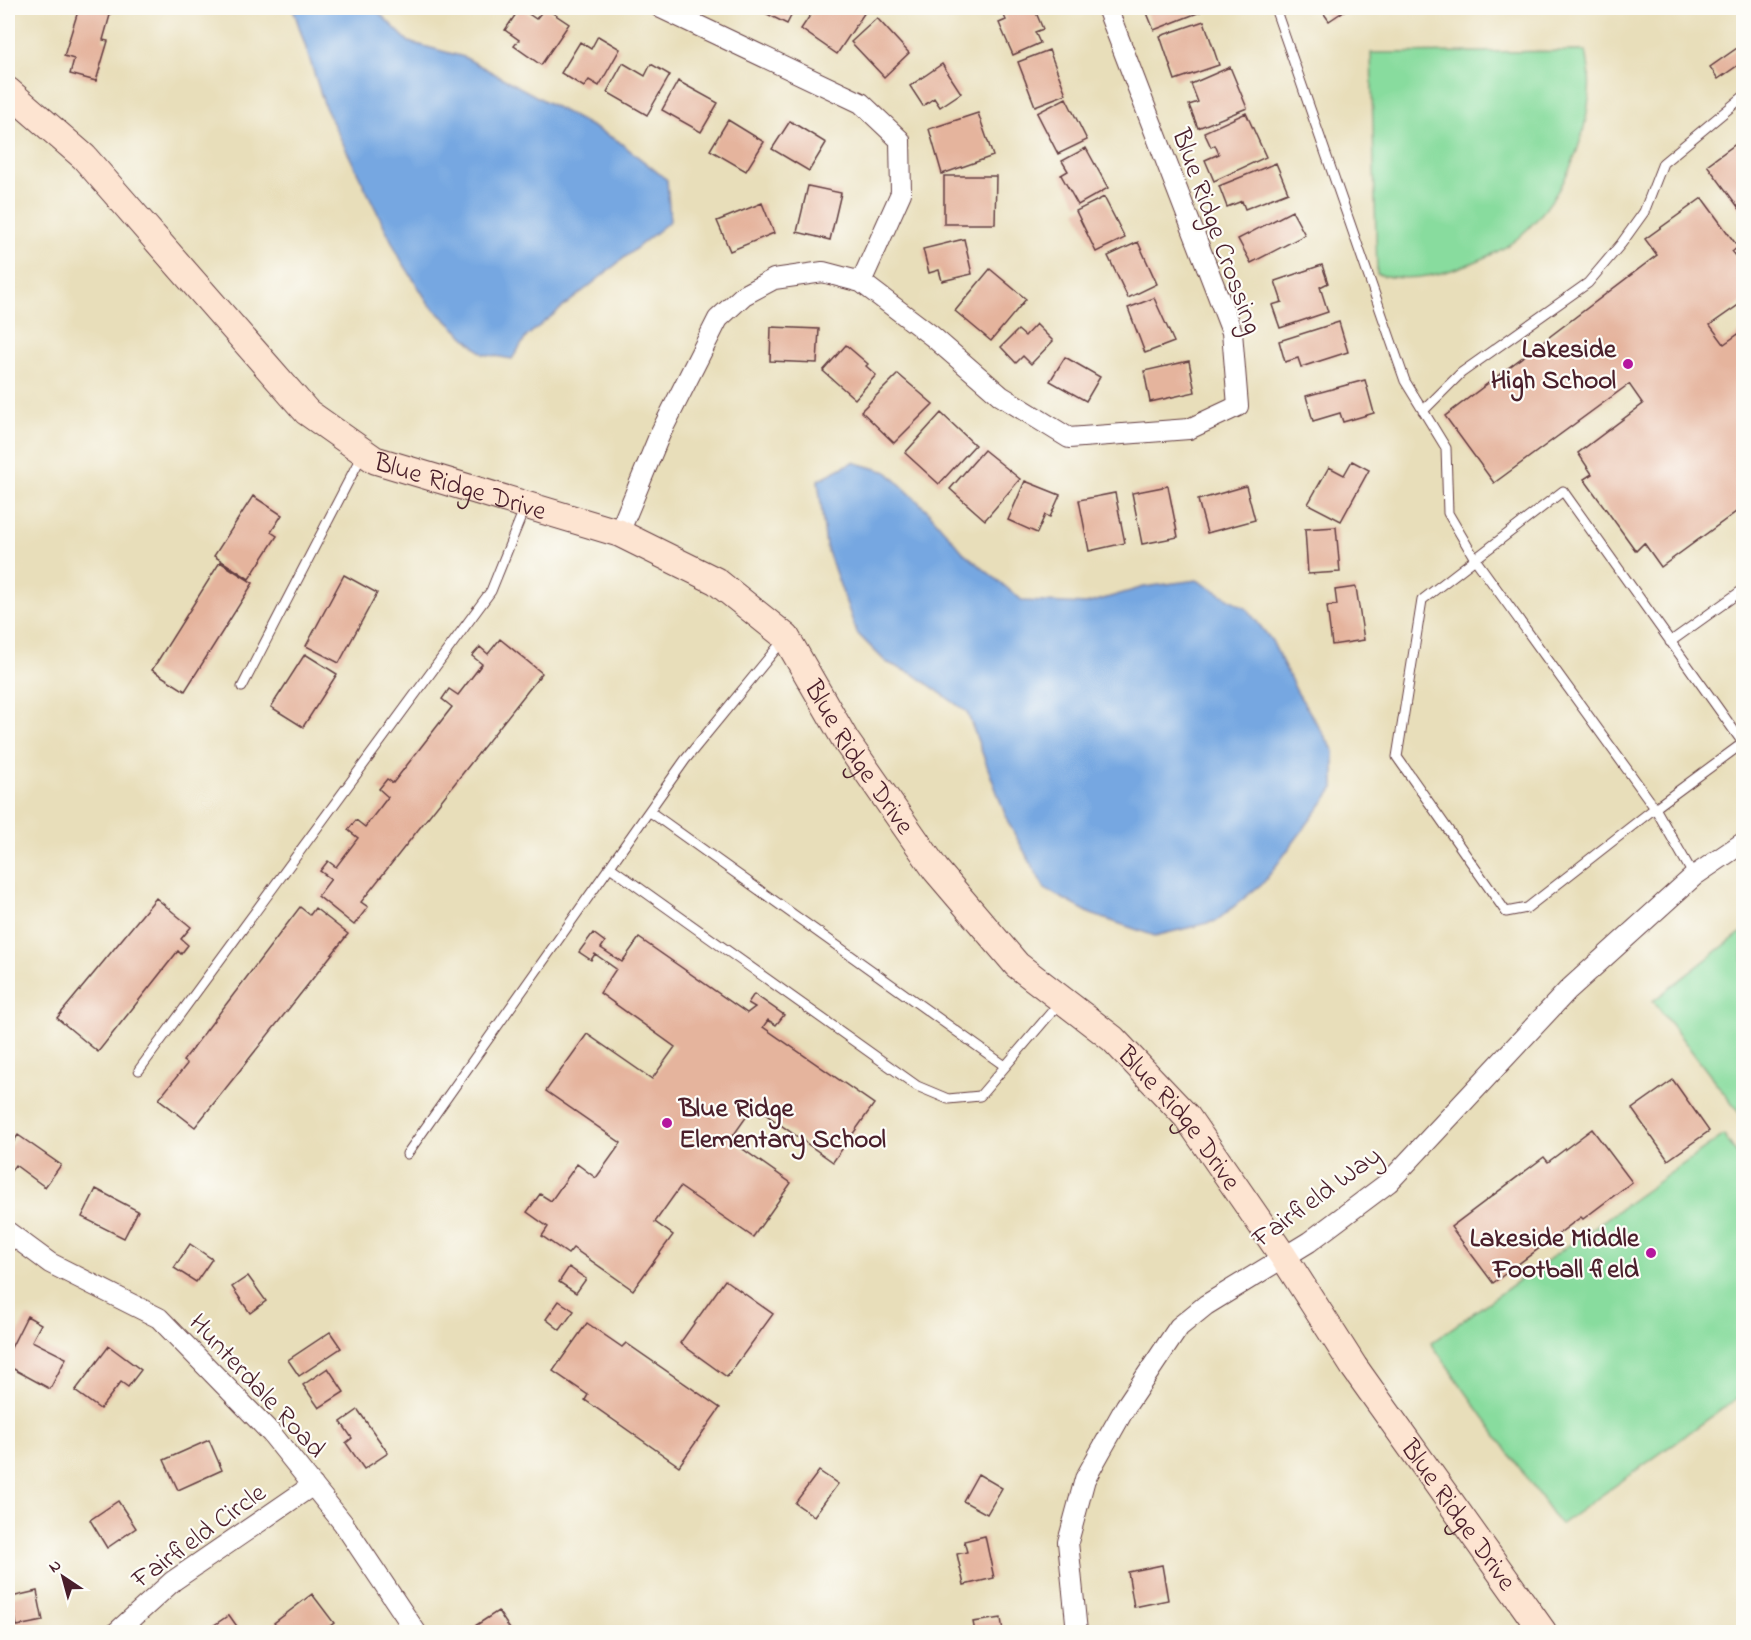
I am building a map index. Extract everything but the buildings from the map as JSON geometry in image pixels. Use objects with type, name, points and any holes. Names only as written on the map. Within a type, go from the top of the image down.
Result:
[{"type":"street","points":[[661,8],[861,103],[900,140],[901,193],[861,282]]},
{"type":"street","name":"Blue Ridge Crossing","points":[[619,533],[660,434],[718,319],[744,295],[774,279],[823,272],[861,282],[932,336],[1001,396],[1069,438],[1189,429],[1238,406],[1232,332],[1107,8]]},
{"type":"street","name":"Blue Ridge Drive","points":[[8,91],[84,157],[307,412],[375,460],[619,533],[716,581],[786,637],[846,741],[936,870],[1017,965],[1113,1040],[1187,1117],[1283,1256],[1354,1367],[1543,1632]]},
{"type":"street","name":"Fairfield Way","points":[[1077,1632],[1068,1542],[1085,1479],[1126,1406],[1179,1327],[1206,1305],[1309,1242],[1389,1182],[1568,990],[1694,876],[1743,842]]},
{"type":"street","name":"Hunterdale Road","points":[[8,1232],[50,1263],[159,1318],[271,1433],[343,1523],[416,1632]]},
{"type":"street","name":"Fairfield Circle","points":[[117,1632],[173,1581],[313,1485]]},
{"type":"lane","points":[[1275,8],[1405,381],[1446,448],[1448,513],[1475,559],[1654,808],[1694,876]]},
{"type":"lane","points":[[1423,411],[1461,373],[1588,283],[1644,212],[1663,163],[1743,96]]},
{"type":"lane","points":[[242,687],[364,452]]},
{"type":"lane","points":[[1563,491],[1743,743],[1654,808],[1527,908],[1506,912],[1397,757],[1422,600],[1475,559],[1563,491]]},
{"type":"lane","points":[[139,1070],[491,591],[526,506]]},
{"type":"lane","points":[[1670,642],[1743,589]]},
{"type":"lane","points":[[407,1154],[685,760],[786,637]]},
{"type":"lane","points":[[649,811],[1005,1066]]},
{"type":"lane","points":[[610,867],[917,1086],[948,1099],[980,1096],[1062,1000]]},
{"type":"green space","points":[[1586,51],[1589,76],[1584,127],[1566,176],[1553,199],[1537,219],[1519,237],[1498,252],[1458,268],[1438,274],[1408,278],[1377,274],[1371,53]]},
{"type":"green space","points":[[1743,931],[1743,1118],[1653,1001]]},
{"type":"green space","name":"Lakeside Middle Football field","points":[[1724,1135],[1743,1163],[1743,1394],[1560,1525],[1431,1343]]},
{"type":"water","points":[[293,8],[374,8],[409,42],[464,57],[618,141],[667,180],[670,221],[527,336],[512,359],[483,354],[429,304],[401,260],[325,107]]},
{"type":"water","points":[[853,462],[887,472],[926,509],[963,552],[1023,601],[1086,604],[1144,587],[1197,580],[1247,609],[1272,641],[1297,692],[1334,751],[1334,788],[1264,882],[1216,921],[1155,936],[1091,914],[1045,889],[1008,822],[967,712],[915,675],[886,662],[857,633],[826,546],[818,480]]},
{"type":"place","name":"Lakeside High School","points":[[1628,364]]},
{"type":"place","name":"Blue Ridge Elementary School","points":[[667,1123]]},
{"type":"place","name":"Lakeside Middle Football field","points":[[1651,1253]]}]
